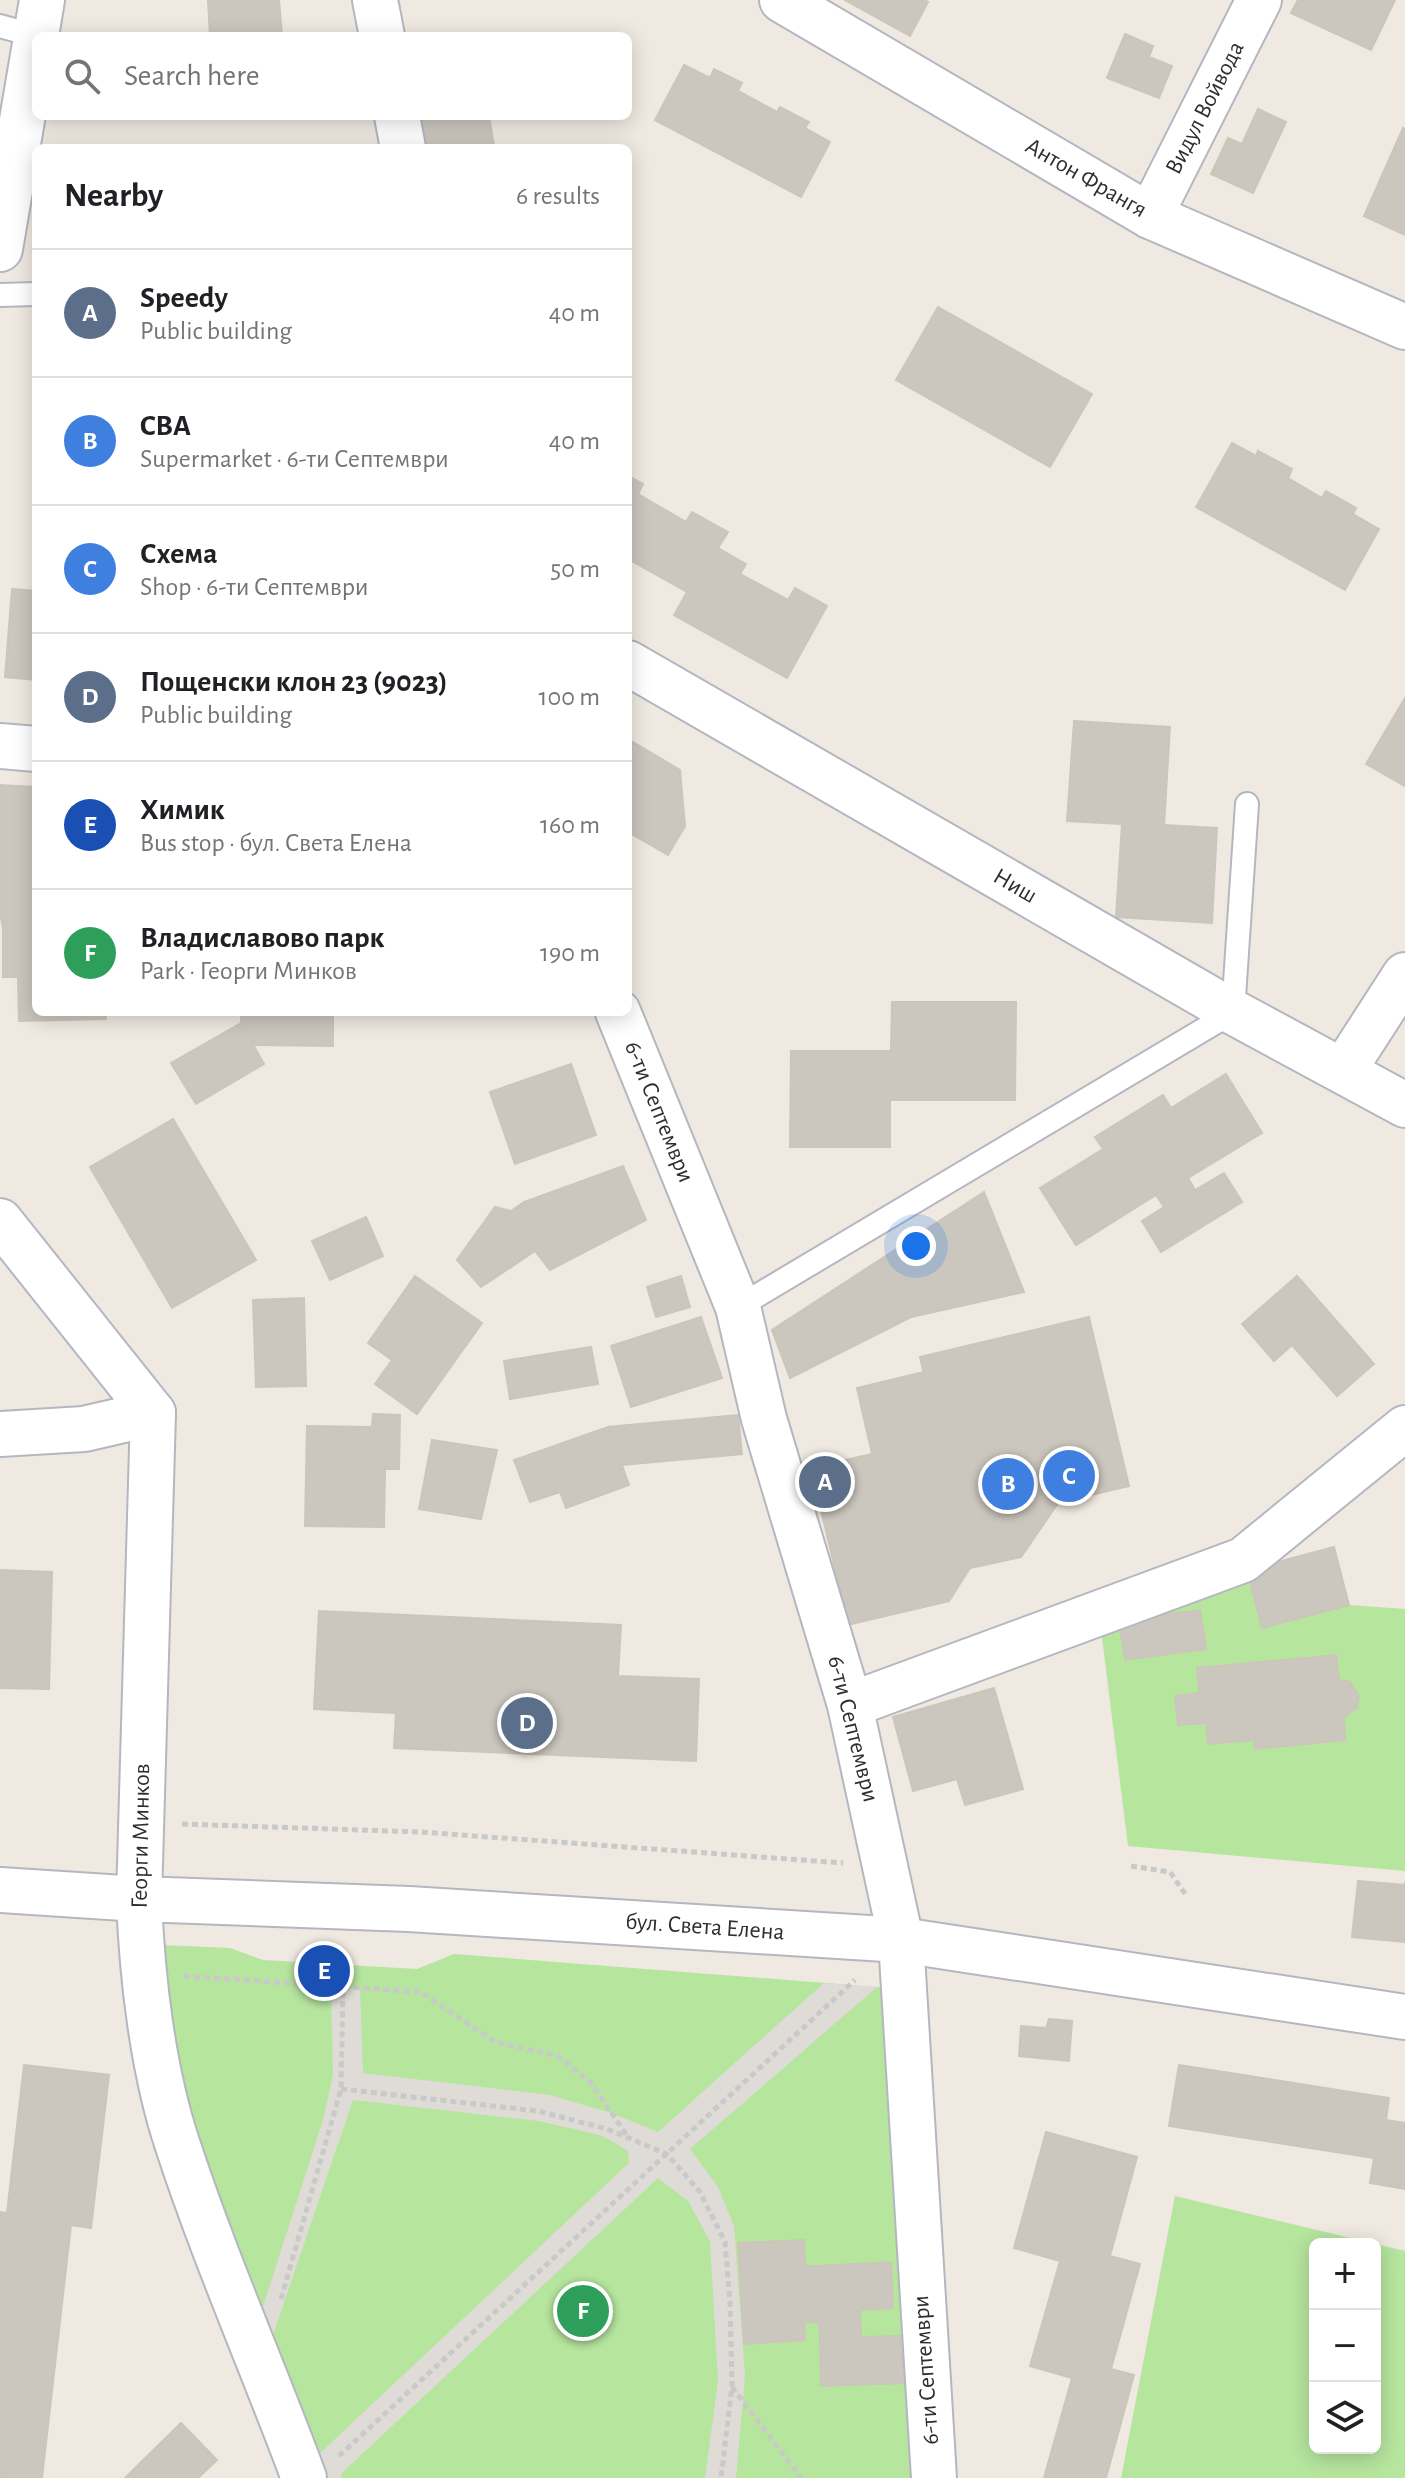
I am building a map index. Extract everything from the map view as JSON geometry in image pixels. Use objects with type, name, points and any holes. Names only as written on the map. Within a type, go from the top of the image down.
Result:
[{"type":"street","points":[[37,32],[42,0]]},
{"type":"street","points":[[375,0],[381,32]]},
{"type":"street","name":"Антон Франгя","points":[[782,0],[1150,216],[1405,327]]},
{"type":"street","name":"Видул Войвода","points":[[1150,216],[1259,0]]},
{"type":"street","points":[[0,249],[32,60]]},
{"type":"street","points":[[398,120],[402,144]]},
{"type":"street","name":"Ниш","points":[[632,665],[1233,1012],[1405,1105]]},
{"type":"street","points":[[0,746],[32,749]]},
{"type":"street","points":[[1343,1071],[1405,975]]},
{"type":"street","name":"6-ти Септември","points":[[620,1016],[738,1307],[764,1419],[850,1705],[901,1940],[934,2478]]},
{"type":"street","points":[[0,1221],[153,1413],[84,1429],[0,1434]]},
{"type":"street","name":"Георги Минков","points":[[153,1413],[139,1899],[140,1944],[158,2068],[177,2144],[261,2370],[321,2467]]},
{"type":"street","points":[[850,1705],[1243,1560],[1405,1428]]},
{"type":"street","name":"бул. Света Елена","points":[[0,1890],[139,1899],[424,1910],[901,1940],[1405,2017]]},
{"type":"lane","points":[[0,26],[32,35]]},
{"type":"lane","points":[[0,295],[32,294]]},
{"type":"lane","points":[[738,1307],[1233,1012],[1247,804]]},
{"type":"path","points":[[141,1823],[421,1832],[885,1866]]},
{"type":"path","points":[[1131,1866],[1170,1872],[1186,1895]]},
{"type":"path","points":[[321,2467],[901,1940]]},
{"type":"path","points":[[145,1972],[421,1992],[495,2042],[558,2056],[592,2084],[627,2137]]},
{"type":"path","points":[[261,2370],[341,2089],[343,1988]]},
{"type":"path","points":[[341,2089],[538,2111],[627,2137],[667,2154],[700,2192],[725,2242],[732,2386],[721,2478]]},
{"type":"path","points":[[732,2386],[801,2478]]},
{"type":"green space","points":[[1243,1560],[1262,1628],[1349,1605],[1405,1609],[1405,1871],[1128,1846],[1099,1613]]},
{"type":"green space","points":[[140,1944],[230,1948],[263,1960],[417,1969],[454,1954],[903,1989],[939,2478],[304,2478],[177,2144]]},
{"type":"green space","points":[[1175,2196],[1351,2238],[1309,2238],[1309,2454],[1381,2454],[1381,2245],[1405,2251],[1405,2478],[1121,2478]]},
{"type":"shaded area","points":[[824,1983],[877,1987],[690,2149],[718,2187],[734,2226],[745,2375],[736,2478],[705,2478],[718,2381],[710,2241],[688,2201],[658,2178],[346,2469],[342,2478],[304,2478],[301,2471],[629,2163],[628,2151],[603,2136],[539,2121],[353,2100],[261,2370],[251,2344],[323,2120],[333,2075],[331,1987],[360,1989],[363,2073],[550,2095],[611,2113],[658,2132]]},
{"type":"building","points":[[208,0],[279,0],[282,32],[210,32]]},
{"type":"building","points":[[845,0],[924,0],[928,2],[910,36]]},
{"type":"building","points":[[1298,0],[1395,0],[1371,50],[1291,13]]},
{"type":"building","points":[[1125,34],[1153,46],[1149,57],[1172,66],[1159,98],[1107,78]]},
{"type":"building","points":[[684,65],[710,78],[714,69],[742,83],[738,91],[777,112],[780,107],[809,122],[805,128],[830,142],[801,197],[655,120]]},
{"type":"building","points":[[1258,109],[1286,122],[1253,193],[1211,174],[1228,138],[1242,144]]},
{"type":"building","points":[[409,120],[490,120],[494,144],[412,144]]},
{"type":"building","points":[[1405,129],[1405,235],[1364,216]]},
{"type":"building","points":[[938,307],[1092,394],[1050,467],[896,380]]},
{"type":"building","points":[[1232,443],[1256,456],[1258,451],[1292,469],[1288,478],[1322,498],[1326,491],[1356,508],[1353,514],[1379,529],[1345,590],[1196,507]]},
{"type":"building","points":[[632,478],[643,484],[638,494],[686,522],[692,512],[728,532],[718,548],[746,564],[740,574],[788,600],[795,588],[827,606],[787,678],[674,615],[687,592],[632,561]]},
{"type":"building","points":[[12,589],[32,591],[32,680],[5,677]]},
{"type":"building","points":[[1405,698],[1405,786],[1366,764]]},
{"type":"building","points":[[1074,721],[1170,727],[1164,825],[1217,828],[1212,923],[1116,917],[1122,824],[1067,821]]},
{"type":"building","points":[[632,741],[680,770],[685,826],[668,855],[632,834]]},
{"type":"building","points":[[0,785],[32,787],[32,928],[3,928],[0,913]]},
{"type":"building","points":[[3,928],[32,928],[32,1016],[106,1016],[106,1019],[19,1021],[18,977],[3,977]]},
{"type":"building","points":[[892,1002],[1016,1002],[1015,1100],[890,1100],[890,1147],[790,1147],[791,1051],[891,1051]]},
{"type":"building","points":[[241,1016],[333,1016],[333,1046],[253,1045],[241,1023]]},
{"type":"building","points":[[241,1023],[264,1064],[196,1104],[171,1063]]},
{"type":"building","points":[[571,1064],[596,1135],[515,1164],[490,1092]]},
{"type":"building","points":[[1226,1074],[1262,1133],[1188,1178],[1195,1190],[1224,1173],[1242,1202],[1161,1252],[1142,1221],[1164,1207],[1156,1195],[1076,1245],[1040,1188],[1103,1149],[1095,1137],[1163,1095],[1171,1108]]},
{"type":"building","points":[[173,1119],[256,1260],[172,1308],[90,1167]]},
{"type":"building","points":[[623,1166],[646,1220],[550,1270],[535,1251],[536,1233],[524,1202]]},
{"type":"building","points":[[984,1192],[1024,1292],[911,1317],[790,1378],[772,1330]]},
{"type":"building","points":[[524,1202],[536,1233],[535,1251],[481,1287],[457,1260],[495,1207],[511,1211]]},
{"type":"building","points":[[366,1217],[383,1256],[330,1280],[312,1241]]},
{"type":"building","points":[[415,1276],[482,1323],[417,1414],[375,1384],[392,1360],[368,1343]]},
{"type":"building","points":[[681,1276],[690,1307],[656,1317],[647,1287]]},
{"type":"building","points":[[1297,1276],[1374,1364],[1337,1396],[1292,1345],[1274,1361],[1242,1324]]},
{"type":"building","points":[[304,1298],[306,1386],[256,1387],[253,1300]]},
{"type":"building","points":[[701,1317],[722,1378],[631,1407],[611,1346]]},
{"type":"building","points":[[1089,1317],[1129,1486],[960,1526],[920,1357]]},
{"type":"building","points":[[591,1347],[598,1384],[510,1399],[504,1361]]},
{"type":"building","points":[[924,1372],[960,1526],[832,1556],[811,1468],[872,1454],[857,1388]]},
{"type":"building","points":[[373,1414],[400,1415],[399,1469],[385,1469],[384,1527],[305,1526],[307,1426],[372,1427]]},
{"type":"building","points":[[738,1415],[742,1454],[622,1465],[608,1427]]},
{"type":"building","points":[[608,1427],[629,1485],[566,1508],[560,1492],[530,1502],[514,1460]]},
{"type":"building","points":[[432,1440],[497,1450],[481,1519],[419,1509]]},
{"type":"building","points":[[1058,1503],[1021,1557],[970,1568],[949,1601],[847,1625],[832,1556]]},
{"type":"building","points":[[1334,1547],[1349,1605],[1262,1628],[1247,1570]]},
{"type":"building","points":[[0,1570],[52,1572],[49,1689],[0,1688]]},
{"type":"building","points":[[1200,1610],[1206,1649],[1125,1660],[1119,1621]]},
{"type":"building","points":[[319,1611],[621,1625],[618,1676],[699,1679],[696,1761],[394,1748],[396,1713],[314,1709]]},
{"type":"building","points":[[1336,1655],[1339,1680],[1350,1682],[1359,1696],[1357,1707],[1344,1717],[1345,1740],[1255,1749],[1254,1740],[1208,1744],[1206,1723],[1178,1725],[1175,1696],[1199,1693],[1197,1668]]},
{"type":"building","points":[[994,1688],[1023,1789],[965,1805],[957,1779],[913,1791],[893,1717]]},
{"type":"building","points":[[1358,1881],[1405,1885],[1405,1942],[1352,1937]]},
{"type":"building","points":[[1049,2019],[1072,2021],[1069,2061],[1019,2056],[1021,2026],[1046,2028]]},
{"type":"building","points":[[24,2065],[109,2075],[91,2228],[71,2225],[42,2478],[0,2478],[0,2212],[7,2213]]},
{"type":"building","points":[[1179,2065],[1389,2098],[1386,2120],[1405,2123],[1405,2189],[1370,2183],[1374,2158],[1169,2126]]},
{"type":"building","points":[[1046,2132],[1137,2157],[1110,2256],[1140,2264],[1111,2369],[1134,2375],[1106,2478],[1044,2478],[1072,2378],[1030,2366],[1060,2261],[1014,2248]]},
{"type":"building","points":[[804,2240],[805,2266],[793,2267],[796,2323],[804,2322],[805,2340],[744,2344],[738,2243]]},
{"type":"building","points":[[891,2262],[893,2308],[859,2310],[857,2264]]},
{"type":"building","points":[[857,2264],[861,2337],[820,2338],[819,2322],[796,2323],[793,2267]]},
{"type":"building","points":[[903,2336],[905,2383],[821,2386],[820,2338]]},
{"type":"building","points":[[181,2423],[217,2460],[198,2478],[125,2478]]},
{"type":"place","name":"Схема","points":[[1069,1476]]},
{"type":"place","name":"Speedy","points":[[825,1482]]},
{"type":"place","name":"CBA","points":[[1008,1484]]},
{"type":"place","name":"Пощенски клон 23 (9023)","points":[[527,1723]]},
{"type":"place","name":"Химик","points":[[324,1971]]},
{"type":"place","name":"Владиславово парк","points":[[583,2311]]}]
